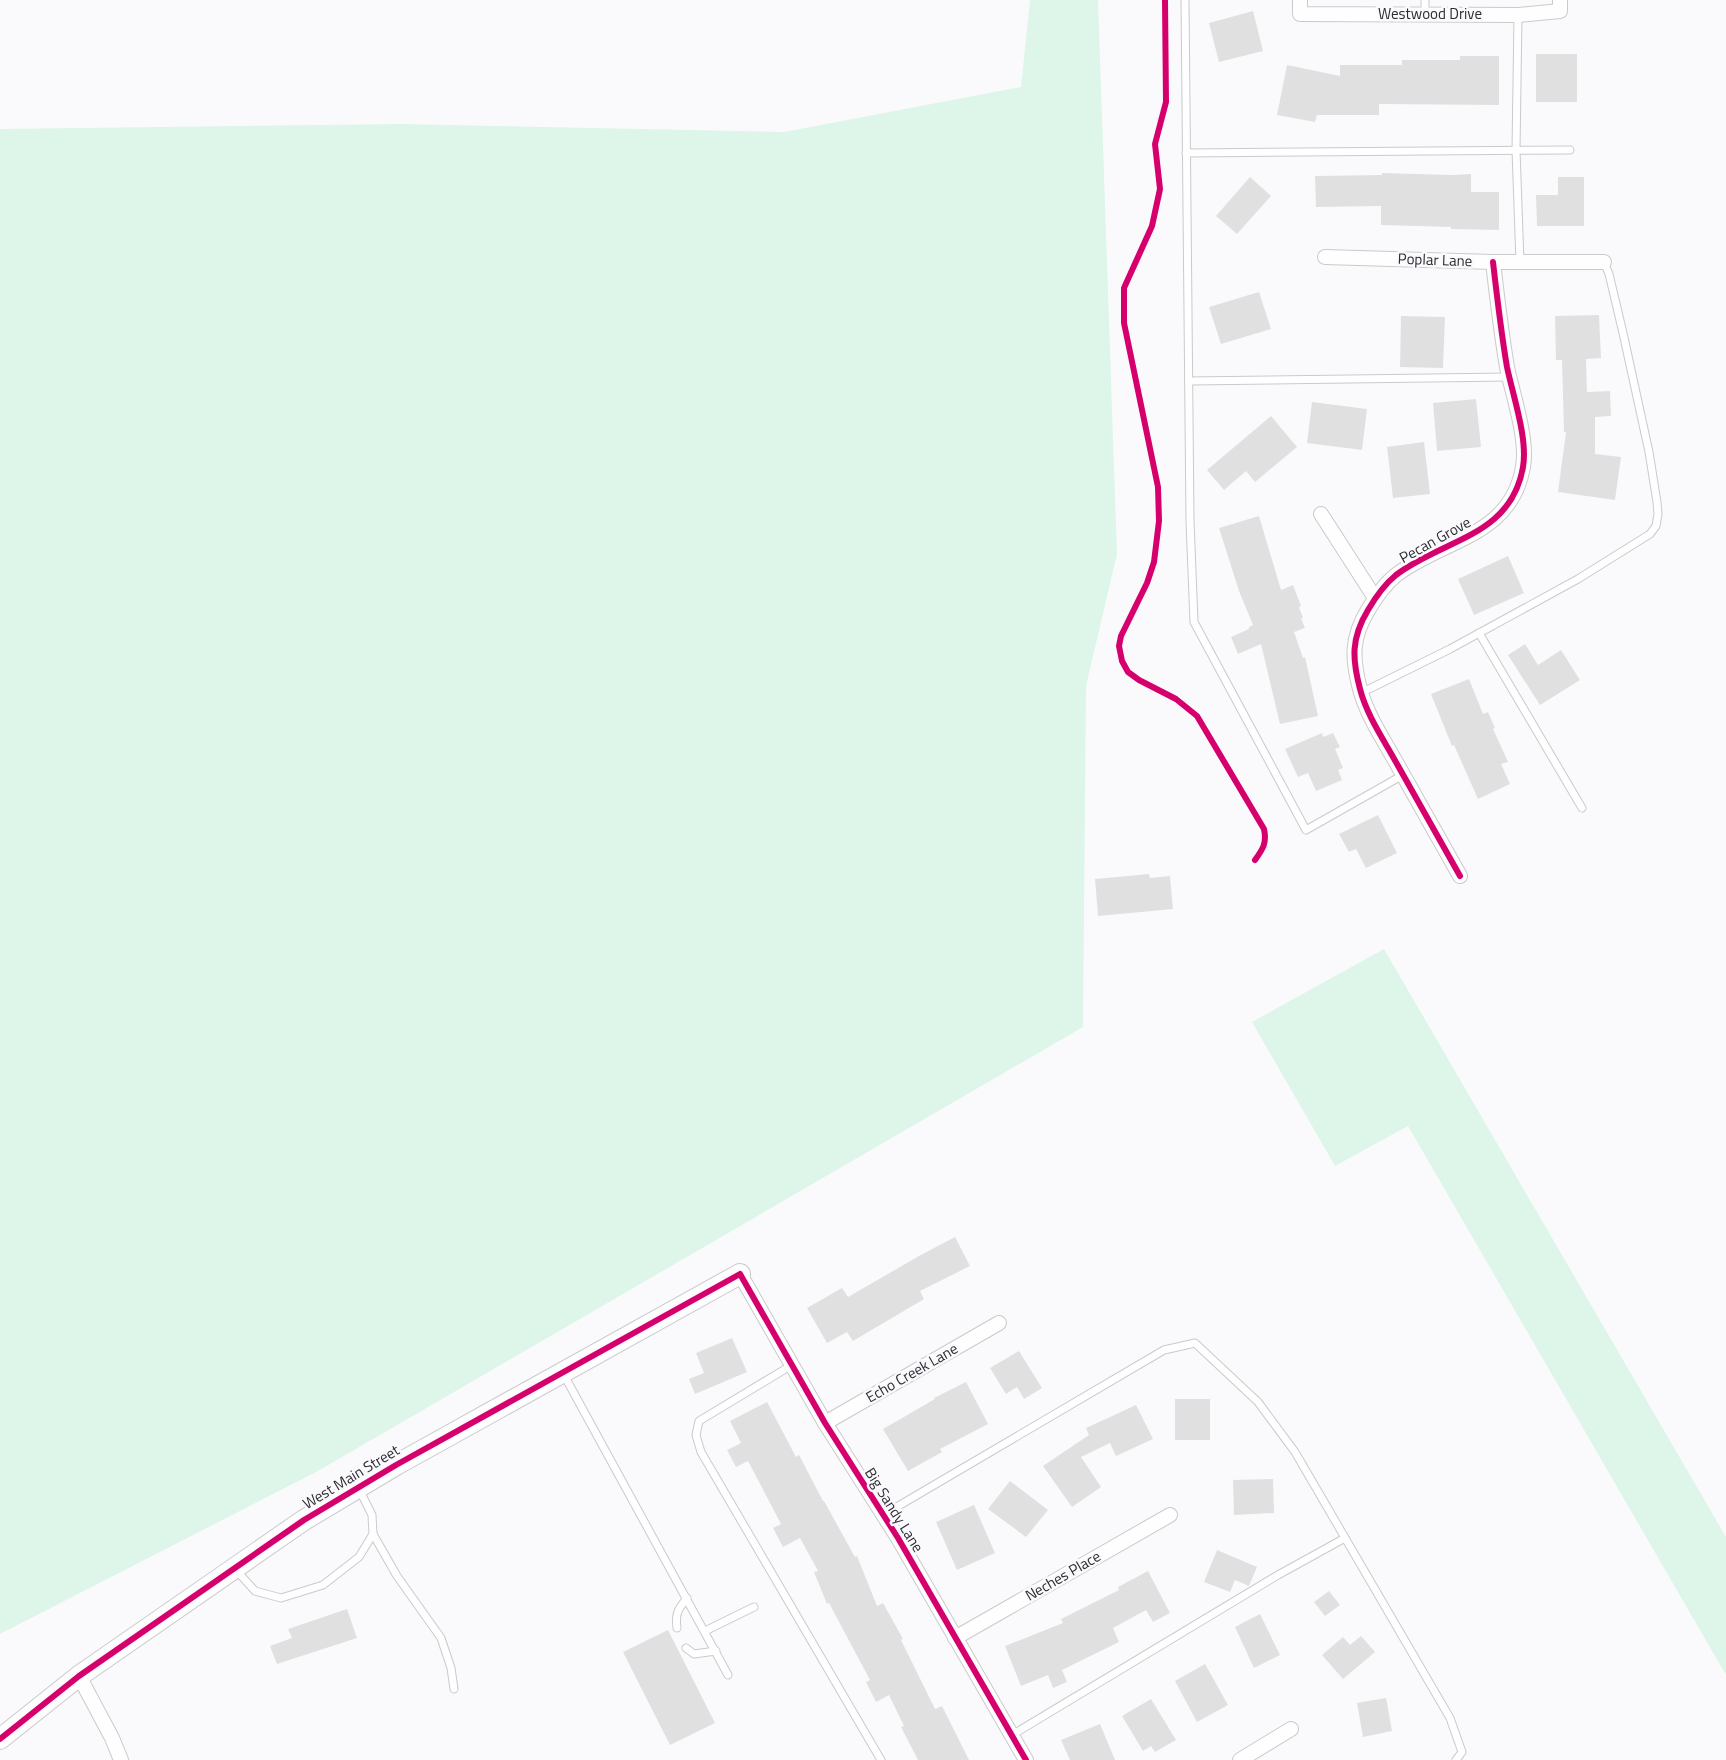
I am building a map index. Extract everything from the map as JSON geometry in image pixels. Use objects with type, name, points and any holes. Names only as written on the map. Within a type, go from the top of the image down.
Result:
[{"type":"street","name":"Westwood Drive","points":[[1300,7],[1425,14],[1518,15],[1560,5]]},
{"type":"street","name":"Poplar Lane","points":[[1325,257],[1492,262],[1604,262]]},
{"type":"street","name":"Pecan Grove","points":[[1460,876],[1373,721],[1361,693],[1353,656],[1359,625],[1375,598],[1395,576],[1417,562],[1470,536],[1500,516],[1514,494],[1523,467],[1523,441],[1509,377],[1492,262]]},
{"type":"street","points":[[1321,514],[1375,598]]},
{"type":"street","name":"Big Sandy Lane","points":[[740,1274],[825,1423],[884,1515],[1026,1760]]},
{"type":"street","name":"West Main Street","points":[[0,1740],[79,1676],[304,1520],[396,1465],[740,1274]]},
{"type":"street","name":"Echo Creek Lane","points":[[825,1423],[999,1323]]},
{"type":"street","name":"Neches Place","points":[[955,1638],[1170,1515]]},
{"type":"street","points":[[79,1676],[112,1738],[120,1760]]},
{"type":"street","points":[[1240,1760],[1291,1729]]},
{"type":"lane","points":[[1185,0],[1190,521],[1194,622],[1306,830],[1403,775]]},
{"type":"lane","points":[[1425,0],[1425,14]]},
{"type":"lane","points":[[1518,15],[1516,150],[1520,262]]},
{"type":"lane","points":[[1186,153],[1570,150]]},
{"type":"lane","points":[[1361,693],[1450,649],[1578,579],[1650,534],[1656,526],[1657,502],[1648,452],[1623,333],[1609,274],[1604,262]]},
{"type":"lane","points":[[1188,381],[1509,377]]},
{"type":"lane","points":[[1479,633],[1582,808]]},
{"type":"lane","points":[[884,1515],[1164,1350],[1195,1343],[1258,1402],[1295,1452],[1450,1718],[1462,1752],[1456,1760]]},
{"type":"lane","points":[[792,1365],[699,1421],[696,1435],[701,1452],[881,1760]]},
{"type":"lane","points":[[563,1372],[728,1675]]},
{"type":"lane","points":[[358,1488],[372,1515],[373,1534],[397,1576],[441,1638],[451,1668],[454,1689]]},
{"type":"lane","points":[[234,1568],[255,1590],[280,1598],[323,1585],[359,1557],[373,1534]]},
{"type":"lane","points":[[1012,1735],[1278,1575],[1345,1538]]},
{"type":"lane","points":[[677,1628],[675,1618],[678,1610],[687,1598]]},
{"type":"lane","points":[[705,1631],[754,1607]]},
{"type":"lane","points":[[686,1648],[694,1654],[716,1650]]},
{"type":"green space","points":[[1030,0],[1098,0],[1117,554],[1086,686],[1083,1027],[318,1471],[0,1634],[0,129],[403,124],[784,132],[1021,87]]},
{"type":"green space","points":[[1384,949],[1726,1537],[1726,1675],[1408,1126],[1335,1166],[1252,1022]]},
{"type":"building","points":[[1253,11],[1263,51],[1219,62],[1209,23]]},
{"type":"building","points":[[1536,54],[1577,54],[1577,102],[1536,102]]},
{"type":"building","points":[[1460,56],[1499,56],[1499,105],[1379,104],[1379,115],[1317,115],[1315,122],[1277,115],[1287,65],[1340,76],[1340,65],[1402,65],[1402,60],[1460,60]]},
{"type":"building","points":[[1382,173],[1471,174],[1471,192],[1499,192],[1499,230],[1381,225],[1381,206],[1316,207],[1315,176],[1382,175]]},
{"type":"building","points":[[1250,177],[1271,196],[1237,234],[1216,216]]},
{"type":"building","points":[[1558,177],[1584,177],[1584,226],[1537,226],[1536,195],[1558,195]]},
{"type":"building","points":[[1259,292],[1271,329],[1221,344],[1209,307]]},
{"type":"building","points":[[1599,315],[1601,358],[1586,359],[1587,392],[1610,391],[1611,416],[1595,417],[1595,454],[1621,457],[1615,500],[1558,492],[1566,432],[1564,432],[1562,360],[1556,360],[1555,316]]},
{"type":"building","points":[[1401,316],[1445,317],[1443,368],[1400,367]]},
{"type":"building","points":[[1476,399],[1481,447],[1437,451],[1433,403]]},
{"type":"building","points":[[1312,402],[1367,409],[1362,450],[1307,443]]},
{"type":"building","points":[[1271,416],[1297,447],[1255,482],[1246,471],[1224,490],[1207,470]]},
{"type":"building","points":[[1424,442],[1430,494],[1393,498],[1387,447]]},
{"type":"building","points":[[1259,516],[1281,590],[1293,585],[1301,606],[1299,607],[1303,618],[1301,618],[1305,628],[1294,632],[1303,658],[1305,657],[1318,716],[1280,724],[1261,644],[1238,654],[1231,637],[1249,629],[1253,625],[1239,591],[1219,528]]},
{"type":"building","points":[[1508,556],[1524,593],[1474,615],[1458,579]]},
{"type":"building","points":[[1525,644],[1538,665],[1561,650],[1580,680],[1540,705],[1508,655]]},
{"type":"building","points":[[1469,679],[1483,714],[1488,712],[1495,728],[1493,729],[1508,762],[1501,764],[1510,784],[1478,799],[1454,745],[1452,746],[1431,694]]},
{"type":"building","points":[[1322,733],[1323,737],[1333,733],[1340,747],[1335,749],[1343,768],[1338,770],[1342,780],[1316,791],[1308,773],[1298,777],[1285,749]]},
{"type":"building","points":[[1378,815],[1397,853],[1366,868],[1356,849],[1349,852],[1339,834]]},
{"type":"building","points":[[1149,874],[1150,878],[1170,876],[1173,909],[1098,916],[1095,879]]},
{"type":"building","points":[[955,1237],[970,1266],[920,1291],[924,1299],[853,1341],[847,1332],[827,1343],[807,1308],[842,1288],[848,1297]]},
{"type":"building","points":[[732,1338],[747,1372],[695,1394],[689,1379],[704,1373],[696,1353]]},
{"type":"building","points":[[1019,1351],[1042,1388],[1024,1399],[1017,1387],[1006,1394],[990,1368]]},
{"type":"building","points":[[966,1382],[988,1424],[940,1449],[942,1452],[908,1471],[883,1429],[934,1398]]},
{"type":"building","points":[[1175,1399],[1210,1399],[1210,1440],[1175,1440]]},
{"type":"building","points":[[767,1402],[796,1457],[799,1455],[855,1557],[857,1556],[877,1606],[883,1603],[903,1639],[901,1640],[935,1709],[942,1706],[969,1760],[918,1760],[901,1727],[904,1726],[889,1695],[876,1702],[866,1682],[870,1680],[829,1603],[827,1604],[814,1572],[818,1571],[800,1538],[783,1547],[773,1528],[781,1524],[748,1461],[736,1467],[727,1450],[741,1443],[730,1421]]},
{"type":"building","points":[[1136,1405],[1153,1439],[1116,1456],[1110,1443],[1081,1457],[1101,1487],[1072,1507],[1043,1466],[1089,1435],[1086,1428]]},
{"type":"building","points":[[1273,1479],[1274,1513],[1234,1515],[1233,1480]]},
{"type":"building","points":[[1010,1481],[1048,1510],[1026,1537],[988,1509]]},
{"type":"building","points":[[974,1505],[995,1553],[957,1570],[936,1522]]},
{"type":"building","points":[[1217,1550],[1257,1567],[1249,1586],[1235,1580],[1230,1592],[1204,1582]]},
{"type":"building","points":[[1148,1571],[1170,1613],[1153,1622],[1146,1610],[1113,1628],[1119,1642],[1062,1670],[1067,1682],[1053,1688],[1048,1675],[1021,1686],[1005,1646],[1063,1623],[1061,1619],[1119,1590],[1118,1587]]},
{"type":"building","points":[[1329,1591],[1340,1605],[1325,1616],[1314,1602]]},
{"type":"building","points":[[347,1609],[357,1638],[277,1664],[270,1646],[292,1638],[288,1629]]},
{"type":"building","points":[[1260,1614],[1280,1655],[1254,1668],[1235,1627]]},
{"type":"building","points":[[668,1630],[715,1723],[670,1745],[623,1652]]},
{"type":"building","points":[[1361,1636],[1375,1652],[1343,1679],[1322,1655],[1343,1637],[1350,1645]]},
{"type":"building","points":[[1205,1664],[1228,1705],[1197,1722],[1175,1681]]},
{"type":"building","points":[[1386,1698],[1392,1731],[1363,1737],[1357,1703]]},
{"type":"building","points":[[1151,1699],[1176,1740],[1155,1752],[1151,1746],[1143,1751],[1122,1716]]},
{"type":"building","points":[[1100,1724],[1115,1760],[1070,1760],[1061,1740]]},
{"type":"cycle path","points":[[1165,0],[1166,102],[1155,144],[1160,189],[1152,226],[1124,288],[1124,323],[1158,487],[1159,521],[1154,562],[1147,583],[1121,636],[1119,646],[1122,661],[1128,672],[1139,680],[1176,699],[1197,716],[1264,829],[1264,846],[1255,860]]},
{"type":"cycle path","points":[[1460,876],[1367,709],[1357,678],[1355,649],[1358,630],[1362,620],[1377,596],[1396,575],[1414,563],[1473,534],[1490,522],[1505,508],[1516,490],[1523,467],[1522,431],[1507,367],[1493,262]]},
{"type":"cycle path","points":[[0,1739],[79,1676],[304,1520],[396,1465],[740,1274],[825,1423],[898,1538],[1026,1760]]}]
